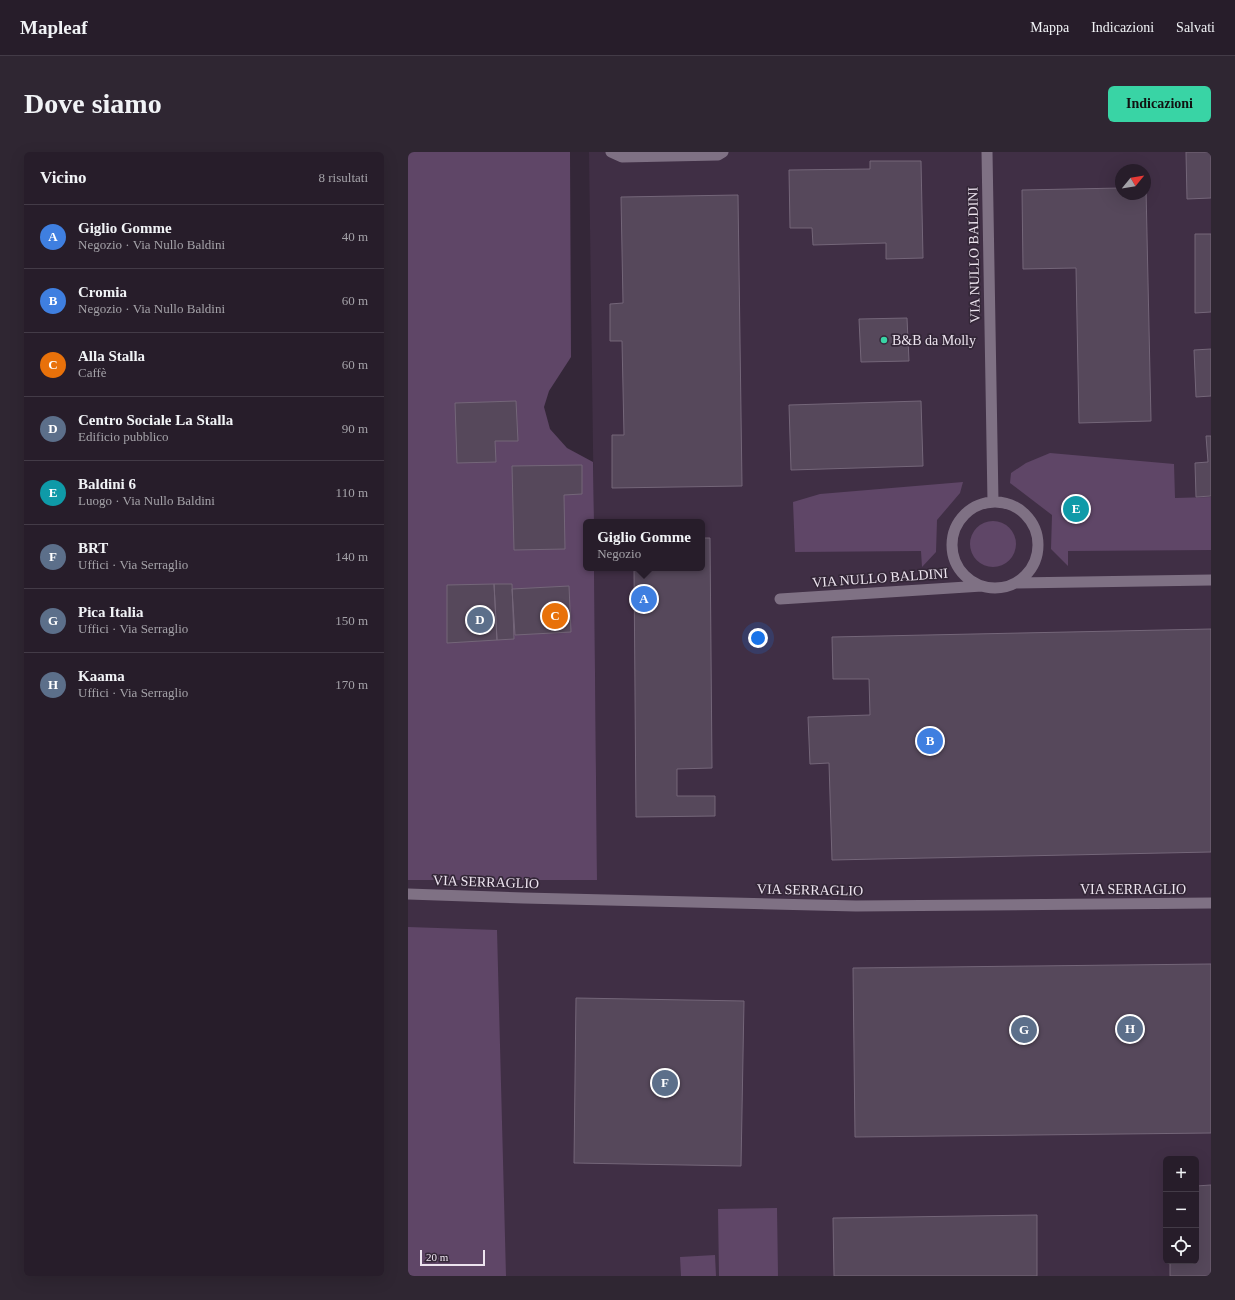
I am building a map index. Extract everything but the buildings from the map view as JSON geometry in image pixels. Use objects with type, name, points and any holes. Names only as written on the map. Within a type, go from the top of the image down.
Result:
[{"type":"street","points":[[611,152],[622,157],[718,155],[723,152]]},
{"type":"street","name":"VIA NULLO BALDINI","points":[[983,586],[970,580],[957,566],[954,560],[952,546],[953,533],[959,521],[968,511],[980,505],[994,502],[987,152]]},
{"type":"street","points":[[994,502],[1008,504],[1020,511],[1030,521],[1036,534],[1037,548],[1034,562],[1027,574],[1016,583]]},
{"type":"street","name":"VIA NULLO BALDINI","points":[[780,599],[983,586],[994,588],[1005,587],[1016,583],[1211,580]]},
{"type":"street","name":"VIA SERRAGLIO","points":[[408,894],[856,906],[1211,903]]},
{"type":"shaded area","points":[[408,152],[570,152],[571,357],[549,391],[544,407],[550,429],[567,448],[593,462],[594,519],[583,519],[583,571],[594,571],[597,880],[408,880]]},
{"type":"shaded area","points":[[589,152],[1211,152],[1211,1276],[408,1276],[408,880],[597,879],[594,571],[705,571],[705,519],[594,519]]},
{"type":"shaded area","points":[[1050,453],[1174,464],[1175,498],[1211,497],[1211,550],[1068,551],[1068,566],[1051,549],[1052,515],[1010,483],[1011,473],[1026,463]]},
{"type":"shaded area","points":[[963,482],[960,493],[937,520],[936,552],[922,567],[921,551],[795,552],[793,502],[820,494]]},
{"type":"shaded area","points":[[988,521],[998,521],[1006,525],[1012,531],[1016,539],[1016,549],[1012,557],[1006,563],[998,567],[988,567],[980,563],[974,557],[970,549],[970,539],[974,531],[980,525]]},
{"type":"shaded area","points":[[408,927],[497,930],[506,1276],[408,1276]]},
{"type":"shaded area","points":[[777,1208],[778,1276],[719,1276],[718,1209]]},
{"type":"shaded area","points":[[715,1255],[716,1276],[681,1276],[680,1257]]},
{"type":"place","name":"B&B da Molly","points":[[884,340]]},
{"type":"place","name":"Baldini 6","points":[[1076,509]]},
{"type":"place","name":"Giglio Gomme","points":[[644,599]]},
{"type":"place","name":"Alla Stalla","points":[[555,616]]},
{"type":"place","name":"Centro Sociale La Stalla","points":[[480,620]]},
{"type":"place","name":"Cromia","points":[[930,741]]},
{"type":"place","name":"Kaama","points":[[1130,1029]]},
{"type":"place","name":"Pica Italia","points":[[1024,1030]]},
{"type":"place","name":"BRT","points":[[665,1083]]}]
